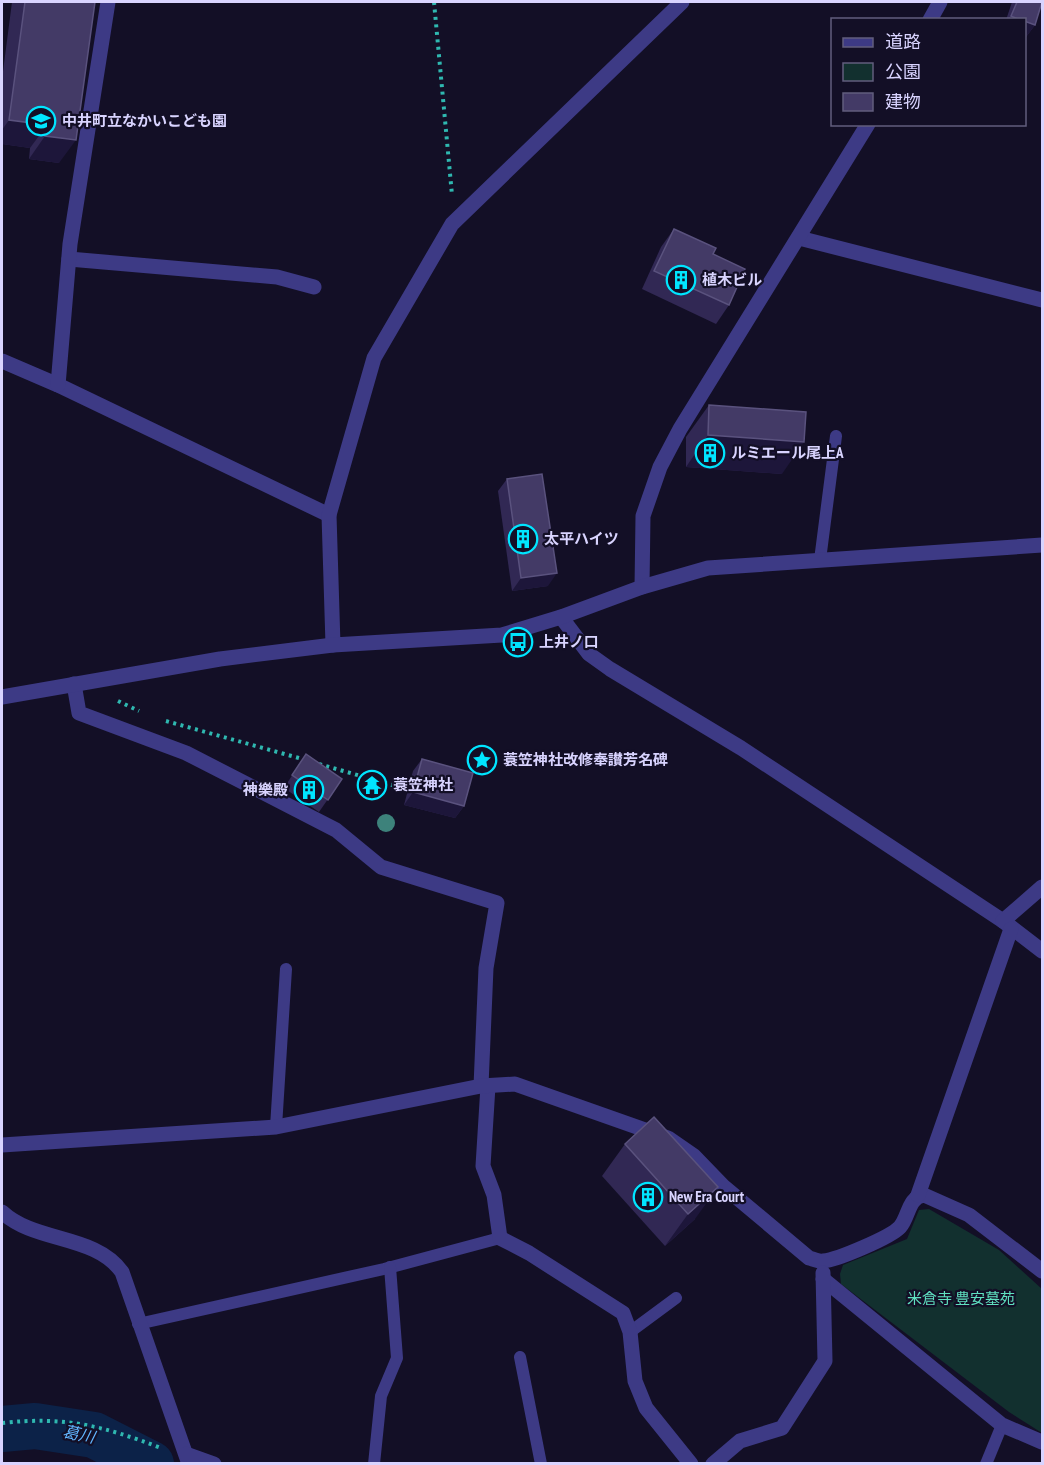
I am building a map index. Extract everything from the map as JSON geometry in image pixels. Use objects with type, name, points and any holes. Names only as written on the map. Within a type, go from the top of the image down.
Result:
[{"type":"street","points":[[58,385],[69,260],[108,2]]},
{"type":"street","points":[[333,645],[329,515],[374,358],[452,224],[682,2]]},
{"type":"street","points":[[931,18],[940,2]]},
{"type":"street","points":[[642,587],[643,516],[660,467],[680,429],[867,126]]},
{"type":"street","points":[[799,238],[1042,300]]},
{"type":"street","points":[[69,260],[277,277],[314,287]]},
{"type":"street","points":[[2,361],[58,385],[329,515]]},
{"type":"street","points":[[2,697],[220,659],[333,645],[502,635],[561,617],[642,587],[708,568],[1042,545]]},
{"type":"street","points":[[561,617],[589,654],[603,664],[741,748],[1007,925],[1042,951]]},
{"type":"street","points":[[74,684],[80,713],[186,753],[336,830],[381,867],[497,903],[486,968],[483,1166],[494,1195],[500,1238],[529,1253],[623,1313],[630,1332],[635,1381],[646,1408],[691,1464]]},
{"type":"street","points":[[2,1145],[276,1127],[485,1086],[515,1084],[668,1138],[694,1156],[723,1186],[798,1251],[822,1262],[892,1233],[903,1223],[918,1196],[1007,925],[1042,887]]},
{"type":"street","points":[[918,1196],[930,1196],[969,1215],[1042,1271]]},
{"type":"street","points":[[2,1212],[13,1222],[106,1255],[122,1272],[138,1324],[188,1459],[214,1464]]},
{"type":"street","points":[[713,1464],[740,1441],[782,1428],[825,1361],[822,1262]]},
{"type":"street","points":[[823,1279],[1002,1425],[1042,1442]]},
{"type":"lane","points":[[820,560],[836,436]]},
{"type":"lane","points":[[276,1127],[286,969]]},
{"type":"lane","points":[[138,1324],[390,1267],[500,1238]]},
{"type":"lane","points":[[374,1464],[381,1396],[397,1358],[390,1267]]},
{"type":"lane","points":[[630,1332],[676,1298]]},
{"type":"lane","points":[[520,1357],[541,1464]]},
{"type":"lane","points":[[986,1464],[1002,1425]]},
{"type":"path","points":[[435,2],[452,182]]},
{"type":"path","points":[[118,701],[145,714]]},
{"type":"path","points":[[164,721],[406,789]]},
{"type":"path","points":[[2,1423],[39,1419],[110,1429],[188,1459]]},
{"type":"green space","name":"米倉寺 豊安墓苑","points":[[929,1209],[999,1250],[1042,1289],[1042,1433],[1009,1412],[841,1284],[840,1274],[843,1265],[907,1239],[919,1210]]},
{"type":"building","points":[[25,2],[95,2],[76,140],[45,136],[47,125],[9,120]]},
{"type":"building","points":[[1017,2],[1042,2],[1035,25],[1026,22],[1026,18],[1011,16]]},
{"type":"building","points":[[674,229],[716,248],[713,254],[745,269],[729,305],[654,271]]},
{"type":"building","points":[[709,405],[806,412],[804,442],[708,435]]},
{"type":"building","name":"太平ハイツ","points":[[542,474],[557,573],[521,578],[507,479]]},
{"type":"building","points":[[306,754],[342,779],[328,800],[292,775]]},
{"type":"building","points":[[422,759],[473,773],[464,806],[413,792]]},
{"type":"building","points":[[654,1117],[718,1187],[688,1214],[625,1144]]},
{"type":"waterway","name":"葛川","points":[[2,1429],[35,1426],[94,1435],[151,1464]]},
{"type":"place","name":"中井町立なかいこども園","points":[[41,121]]},
{"type":"place","name":"植木ビル","points":[[681,280]]},
{"type":"place","name":"ルミエール尾上A","points":[[710,453]]},
{"type":"place","name":"太平ハイツ","points":[[523,539]]},
{"type":"place","name":"上井ノ口","points":[[518,642]]},
{"type":"place","name":"蓑笠神社改修奉讃芳名碑","points":[[482,760]]},
{"type":"place","name":"蓑笠神社","points":[[372,785]]},
{"type":"place","name":"神樂殿","points":[[309,790]]},
{"type":"place","name":"New Era Court","points":[[648,1197]]}]
